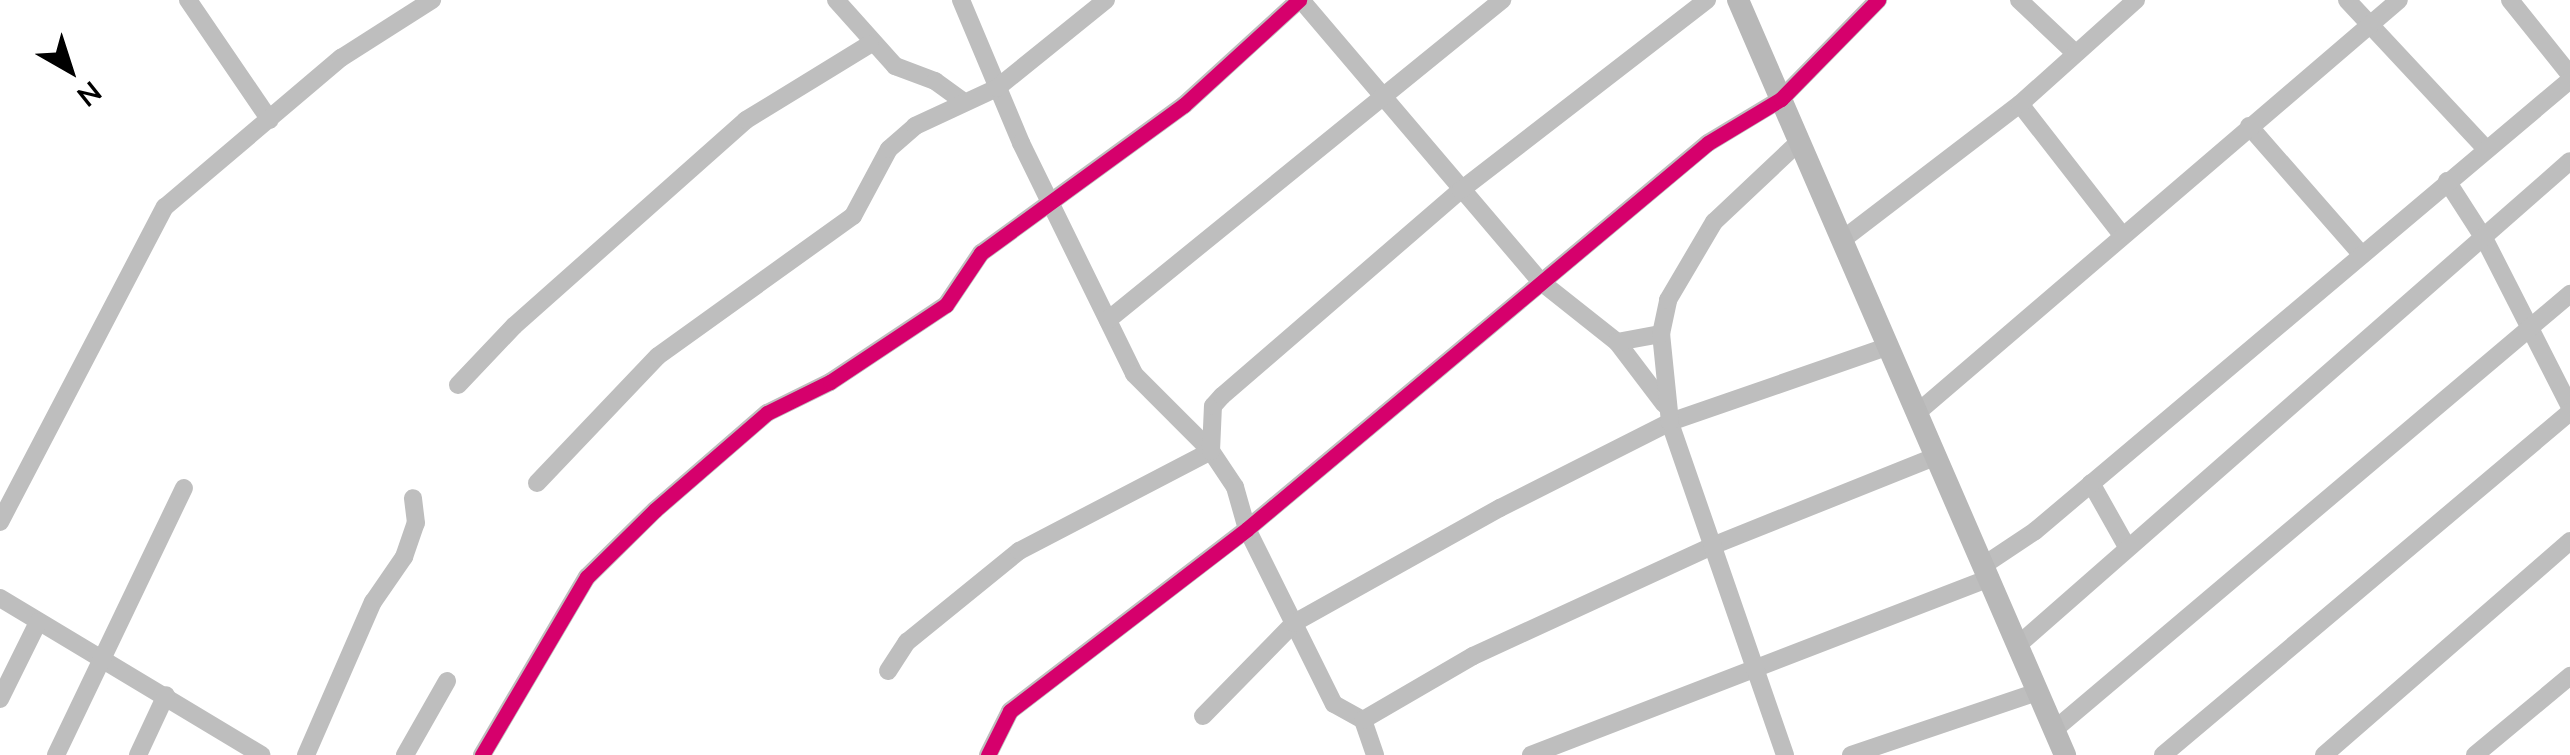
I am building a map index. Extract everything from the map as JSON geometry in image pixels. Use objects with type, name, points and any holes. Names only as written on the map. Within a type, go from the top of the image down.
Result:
[{"type":"street","points":[[188,0],[270,120]]},
{"type":"street","points":[[0,522],[165,207],[341,58],[432,0]]},
{"type":"street","points":[[836,0],[870,44],[896,66],[935,81],[961,100]]},
{"type":"street","points":[[960,0],[1051,204],[1134,374],[1212,451],[1234,487],[1247,530],[1334,704],[1363,720],[1375,755]]},
{"type":"street","points":[[537,483],[658,356],[852,216],[889,149],[961,100],[998,88],[1106,0]]},
{"type":"street","points":[[482,755],[586,577],[628,537],[767,413],[830,382],[946,305],[981,253],[1184,105],[1300,0],[1540,280],[1617,342],[1668,415]]},
{"type":"street","points":[[1108,320],[1502,0]]},
{"type":"street","points":[[1212,451],[1212,416],[1222,396],[1461,190],[1707,0]]},
{"type":"street","points":[[1738,0],[2064,755]]},
{"type":"street","points":[[988,755],[1010,711],[1247,530],[1540,280],[1708,143],[1781,99],[1878,0]]},
{"type":"street","points":[[2019,0],[2076,54]]},
{"type":"street","points":[[1842,240],[2020,104],[2136,0]]},
{"type":"street","points":[[2348,0],[2366,24],[2486,148]]},
{"type":"street","points":[[1918,412],[2366,24],[2399,0]]},
{"type":"street","points":[[1531,755],[1987,572],[2570,78],[2510,0]]},
{"type":"street","points":[[458,385],[514,326],[746,120],[870,44]]},
{"type":"street","points":[[2020,104],[2122,235]]},
{"type":"street","points":[[2248,126],[2361,254]]},
{"type":"street","points":[[1785,755],[1668,415],[1661,334],[1668,300],[1705,234],[1799,142]]},
{"type":"street","points":[[2018,645],[2126,545],[2485,240],[2570,161]]},
{"type":"street","points":[[2163,755],[2570,410],[2526,331],[2485,240],[2447,181]]},
{"type":"street","points":[[2054,730],[2570,294]]},
{"type":"street","points":[[1617,342],[1661,334]]},
{"type":"street","points":[[1202,716],[1270,655],[1294,624],[1668,415],[1889,346]]},
{"type":"street","points":[[888,672],[907,642],[1019,551],[1212,451]]},
{"type":"street","points":[[1363,720],[1473,656],[1712,546],[1937,456]]},
{"type":"street","points":[[2092,483],[2126,545]]},
{"type":"street","points":[[56,755],[184,488]]},
{"type":"street","points":[[306,755],[373,602],[404,557],[416,523],[412,498]]},
{"type":"street","points":[[2324,755],[2570,541]]},
{"type":"street","points":[[0,598],[166,695],[229,746],[261,755]]},
{"type":"street","points":[[0,699],[38,622]]},
{"type":"street","points":[[2475,755],[2570,676]]},
{"type":"street","points":[[405,755],[447,682]]},
{"type":"street","points":[[1851,755],[2037,692]]},
{"type":"street","points":[[138,755],[166,695]]},
{"type":"cycle path","points":[[482,755],[587,577],[655,510],[767,413],[830,382],[946,305],[981,253],[1184,105],[1299,0]]},
{"type":"cycle path","points":[[988,755],[1010,711],[1247,529],[1708,143],[1781,99],[1878,0]]}]
